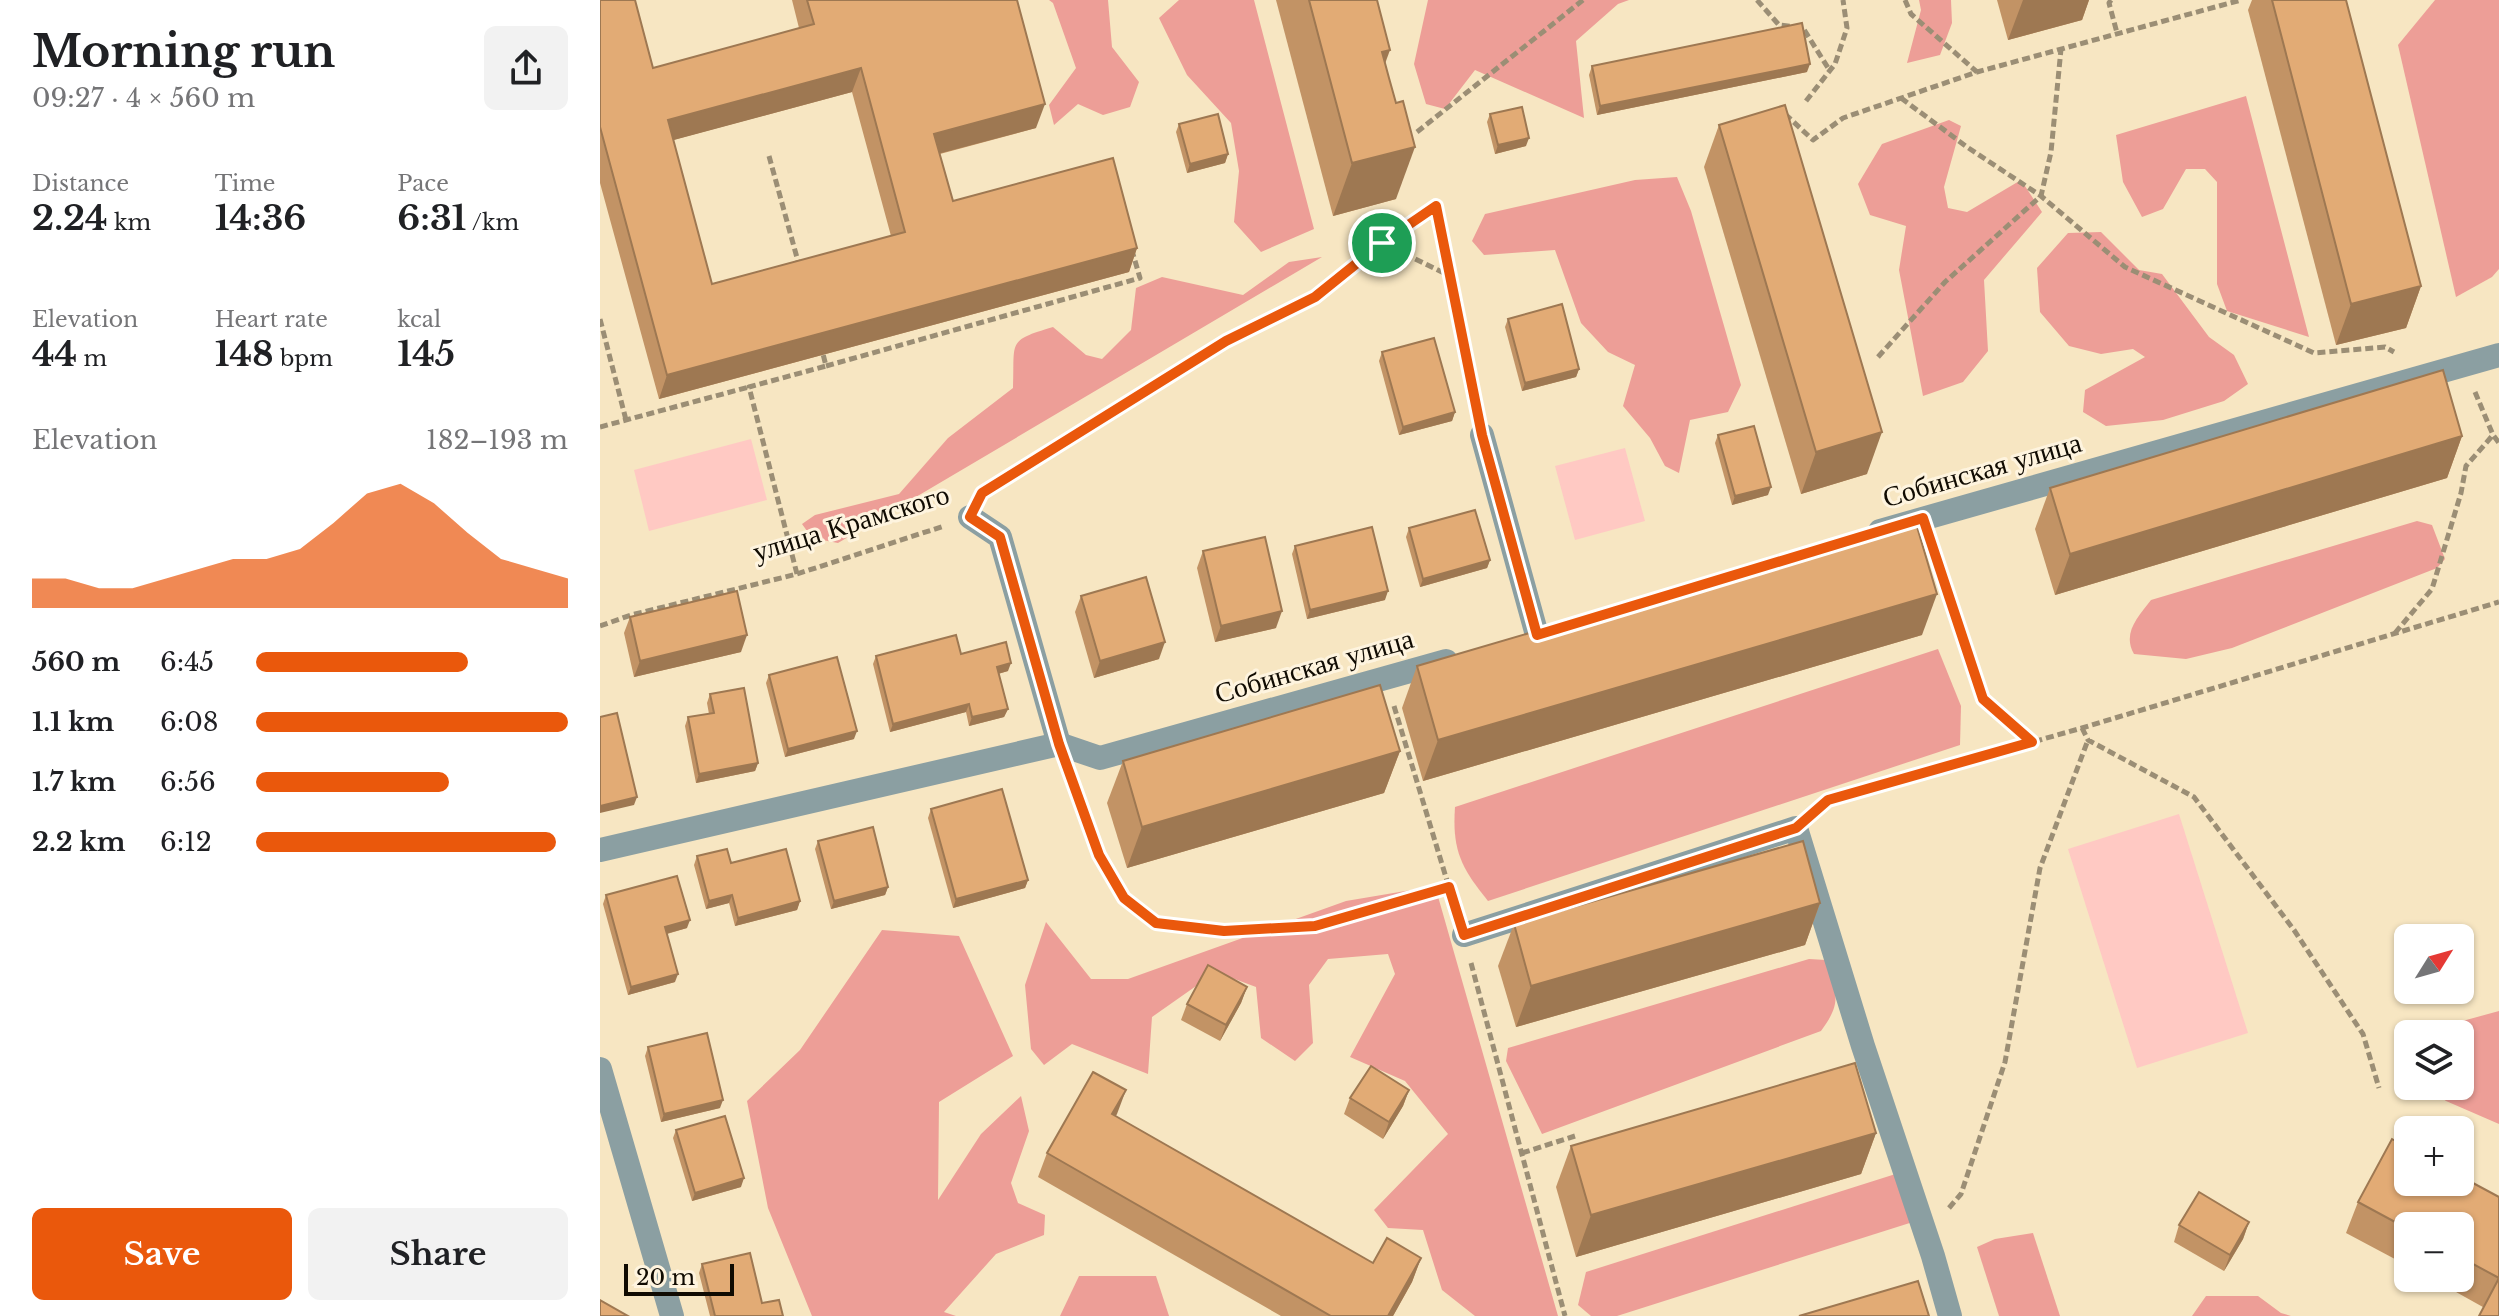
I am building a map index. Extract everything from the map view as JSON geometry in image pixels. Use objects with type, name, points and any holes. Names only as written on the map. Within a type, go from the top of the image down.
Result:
[{"type":"street","name":"Собинская улица","points":[[1863,536],[2499,355]]},
{"type":"street","points":[[1482,435],[1537,635]]},
{"type":"street","name":"улица Крамского","points":[[970,517],[1000,537],[1059,744]]},
{"type":"street","points":[[1508,643],[1567,626]]},
{"type":"street","name":"Собинская улица","points":[[1059,744],[1100,758],[1465,655]]},
{"type":"street","points":[[600,850],[1059,744]]},
{"type":"street","points":[[1464,935],[1796,828],[1950,1316]]},
{"type":"street","points":[[600,1069],[672,1316]]},
{"type":"path","points":[[1417,132],[1583,0]]},
{"type":"path","points":[[1757,0],[1779,25],[1803,28],[1830,71]]},
{"type":"path","points":[[1806,101],[1835,64],[1847,28],[1843,0]]},
{"type":"path","points":[[1905,0],[1911,14],[1977,72]]},
{"type":"path","points":[[2111,0],[2109,3],[2117,33]]},
{"type":"path","points":[[1782,111],[1813,140],[1843,118],[1977,72],[2241,0]]},
{"type":"path","points":[[1878,357],[1945,282],[2041,196],[2051,152],[2061,49]]},
{"type":"path","points":[[1901,98],[2041,196],[2125,267],[2314,353],[2385,347],[2433,373]]},
{"type":"path","points":[[769,156],[799,267]]},
{"type":"path","points":[[970,517],[982,493],[1226,341],[1315,297],[1382,243],[1436,206],[1482,435]]},
{"type":"path","points":[[1382,243],[1450,276]]},
{"type":"path","points":[[600,427],[1140,278],[1132,250]]},
{"type":"path","points":[[600,319],[626,420]]},
{"type":"path","points":[[823,354],[826,366]]},
{"type":"path","points":[[2464,365],[2499,443]]},
{"type":"path","points":[[749,387],[797,574]]},
{"type":"path","points":[[2394,633],[2432,589],[2466,466],[2493,435]]},
{"type":"path","name":"улица Крамского","points":[[600,626],[631,615],[797,574],[970,517]]},
{"type":"path","points":[[1923,518],[1983,699],[2032,742]]},
{"type":"path","points":[[1796,828],[1828,800],[2082,728],[2499,602]]},
{"type":"path","points":[[1386,678],[1464,935],[1565,1316]]},
{"type":"path","points":[[2082,728],[2088,740],[2194,797],[2294,930],[2363,1034],[2379,1088]]},
{"type":"path","points":[[1927,1236],[1961,1194],[2005,1062],[2040,868],[2088,740]]},
{"type":"path","points":[[1059,744],[1099,855],[1124,898],[1156,923],[1224,931],[1315,926],[1449,887]]},
{"type":"path","points":[[1522,1153],[1575,1136]]},
{"type":"shaded area","points":[[1049,0],[1108,0],[1112,47],[1139,82],[1130,107],[1103,115],[1078,104],[1054,125],[1049,105],[1076,68],[1053,3]]},
{"type":"shaded area","points":[[1179,0],[1254,0],[1314,229],[1261,252],[1234,222],[1239,171],[1231,123],[1187,75],[1159,18]]},
{"type":"shaded area","points":[[1428,0],[1629,0],[1618,4],[1576,41],[1584,118],[1475,70],[1445,109],[1426,104],[1414,64]]},
{"type":"shaded area","points":[[1919,0],[1951,0],[1952,23],[1940,55],[1907,63],[1921,10]]},
{"type":"shaded area","points":[[2435,0],[2499,0],[2499,269],[2492,277],[2456,297],[2398,45]]},
{"type":"shaded area","points":[[2246,96],[2309,337],[2227,311],[2217,284],[2217,182],[2205,169],[2186,169],[2163,209],[2142,217],[2123,182],[2116,135]]},
{"type":"shaded area","points":[[1949,120],[1961,126],[1944,187],[1948,208],[1967,212],[2021,180],[2042,212],[1984,280],[1988,351],[1963,382],[1923,396],[1899,270],[1906,226],[1870,215],[1858,184],[1882,144]]},
{"type":"shaded area","points":[[1677,177],[1691,211],[1741,385],[1728,412],[1690,420],[1679,473],[1665,466],[1650,438],[1623,406],[1635,365],[1608,352],[1581,323],[1555,250],[1484,255],[1472,241],[1485,214],[1635,180]]},
{"type":"shaded area","points":[[2101,232],[2139,270],[2162,274],[2209,337],[2234,355],[2248,384],[2224,401],[2163,420],[2106,426],[2083,412],[2085,390],[2145,357],[2133,349],[2101,354],[2069,346],[2040,312],[2037,268],[2068,233]]},
{"type":"shaded area","points":[[1322,257],[838,543],[812,538],[802,524],[815,515],[899,494],[948,438],[1013,388],[1014,352],[1020,340],[1027,336],[1053,327],[1086,355],[1102,359],[1131,330],[1136,288],[1162,277],[1243,295],[1289,262]]},
{"type":"shaded area","points":[[751,439],[767,500],[649,531],[634,470]]},
{"type":"shaded area","points":[[1625,448],[1645,521],[1575,540],[1555,466]]},
{"type":"shaded area","points":[[2417,521],[2432,525],[2445,559],[2437,568],[2232,648],[2186,659],[2134,654],[2131,632],[2151,600]]},
{"type":"shaded area","points":[[1938,649],[1961,706],[1960,745],[1488,901],[1460,858],[1455,835],[1455,807]]},
{"type":"shaded area","points":[[2179,814],[2248,1033],[2137,1068],[2068,849]]},
{"type":"shaded area","points":[[1435,886],[1558,1316],[1475,1316],[1442,1290],[1423,1230],[1388,1228],[1374,1210],[1448,1134],[1405,1081],[1350,1057],[1395,974],[1388,954],[1328,959],[1309,985],[1313,1043],[1295,1061],[1261,1038],[1256,987],[1216,972],[1152,1017],[1148,1074],[1072,1044],[1044,1065],[1031,1049],[1025,985],[1046,922],[1091,979],[1128,979],[1346,901]]},
{"type":"shaded area","points":[[882,930],[959,936],[1013,1056],[939,1102],[938,1200],[981,1134],[1021,1096],[1029,1131],[1011,1183],[1018,1203],[1045,1215],[1044,1235],[996,1254],[944,1312],[956,1316],[812,1316],[768,1208],[747,1101],[800,1050]]},
{"type":"shaded area","points":[[1809,959],[1826,960],[1835,989],[1835,1004],[1821,1031],[1542,1134],[1506,1061],[1508,1048]]},
{"type":"shaded area","points":[[2499,1011],[2499,1124],[2445,1100],[2474,1100],[2474,1020],[2466,1020]]},
{"type":"shaded area","points":[[1905,1171],[1916,1221],[1617,1316],[1591,1316],[1578,1305],[1586,1272]]},
{"type":"shaded area","points":[[2033,1233],[2060,1316],[1999,1316],[1977,1247],[1995,1239]]},
{"type":"shaded area","points":[[1079,1276],[1156,1276],[1169,1316],[1060,1316]]},
{"type":"shaded area","points":[[2206,1296],[2258,1296],[2281,1313],[2291,1316],[2192,1316]]},
{"type":"building","points":[[600,0],[635,0],[653,68],[814,24],[807,0],[1017,0],[1045,104],[934,134],[953,201],[1113,158],[1137,248],[667,375],[600,127]],"holes":[[[861,68],[905,232],[712,284],[668,120]]]},
{"type":"building","points":[[1309,0],[1377,0],[1390,50],[1382,52],[1396,103],[1403,101],[1415,147],[1352,163]]},
{"type":"building","points":[[2272,0],[2346,0],[2421,286],[2351,304]]},
{"type":"building","points":[[1802,23],[1810,64],[1600,106],[1592,66]]},
{"type":"building","points":[[1785,105],[1882,432],[1816,452],[1719,125]]},
{"type":"building","points":[[1522,107],[1529,138],[1498,145],[1490,114]]},
{"type":"building","points":[[1218,114],[1228,154],[1190,164],[1179,124]]},
{"type":"building","points":[[1562,304],[1579,369],[1525,383],[1508,319]]},
{"type":"building","points":[[1434,338],[1455,412],[1403,427],[1382,352]]},
{"type":"building","points":[[2443,370],[2462,436],[2070,554],[2050,488]]},
{"type":"building","points":[[1754,426],[1771,487],[1735,496],[1718,435]]},
{"type":"building","points":[[1475,510],[1490,560],[1423,579],[1409,528]]},
{"type":"building","points":[[1915,520],[1937,594],[1438,740],[1417,666]]},
{"type":"building","points":[[1372,527],[1388,591],[1310,610],[1295,546]]},
{"type":"building","points":[[1265,537],[1282,611],[1221,626],[1203,551]]},
{"type":"building","points":[[1146,577],[1165,642],[1100,661],[1081,596]]},
{"type":"building","points":[[737,591],[747,635],[640,661],[630,617]]},
{"type":"building","points":[[956,635],[961,654],[1006,642],[1011,663],[997,667],[1008,709],[972,717],[969,704],[893,724],[876,656]]},
{"type":"building","points":[[837,657],[857,731],[788,749],[769,675]]},
{"type":"building","points":[[1380,685],[1400,751],[1142,827],[1123,761]]},
{"type":"building","points":[[744,688],[758,763],[699,774],[688,717],[714,713],[710,694]]},
{"type":"building","points":[[617,713],[637,797],[600,806],[600,717]]},
{"type":"building","points":[[1002,789],[1028,880],[956,899],[931,809]]},
{"type":"building","points":[[873,827],[888,887],[834,901],[818,841]]},
{"type":"building","points":[[1803,841],[1820,903],[1531,986],[1514,924]]},
{"type":"building","points":[[727,849],[731,863],[786,849],[800,901],[738,918],[732,895],[709,901],[697,856]]},
{"type":"building","points":[[677,876],[690,920],[665,927],[678,974],[631,987],[606,895]]},
{"type":"building","points":[[1208,965],[1247,987],[1226,1025],[1187,1004]]},
{"type":"building","points":[[707,1033],[723,1100],[664,1114],[648,1047]]},
{"type":"building","points":[[1855,1063],[1876,1133],[1591,1215],[1571,1146]]},
{"type":"building","points":[[1371,1066],[1409,1090],[1389,1122],[1350,1098]]},
{"type":"building","points":[[1093,1072],[1126,1090],[1112,1114],[1373,1263],[1387,1238],[1421,1258],[1388,1316],[1331,1316],[1047,1153]]},
{"type":"building","points":[[725,1116],[744,1178],[695,1193],[676,1130]]},
{"type":"building","points":[[2392,1139],[2394,1196],[2474,1196],[2474,1184],[2499,1197],[2499,1278],[2474,1265],[2474,1212],[2394,1212],[2394,1221],[2358,1202]]},
{"type":"building","points":[[2199,1192],[2249,1222],[2230,1255],[2179,1225]]},
{"type":"building","points":[[750,1253],[762,1303],[779,1300],[783,1316],[715,1316],[702,1264]]},
{"type":"building","points":[[2499,1278],[2499,1316],[2479,1316]]},
{"type":"building","points":[[1918,1281],[1929,1316],[1799,1316]]},
{"type":"building","points":[[600,1300],[628,1316],[600,1316]]},
{"type":"route","points":[[1436,206],[1482,435],[1537,635],[1923,518],[1983,699],[2032,742],[1828,800],[1796,828],[1464,935],[1449,887],[1315,926],[1224,931],[1156,923],[1124,898],[1099,855],[1059,744],[1000,537],[970,517],[982,493],[1226,341],[1315,297],[1382,243],[1436,206]]}]
